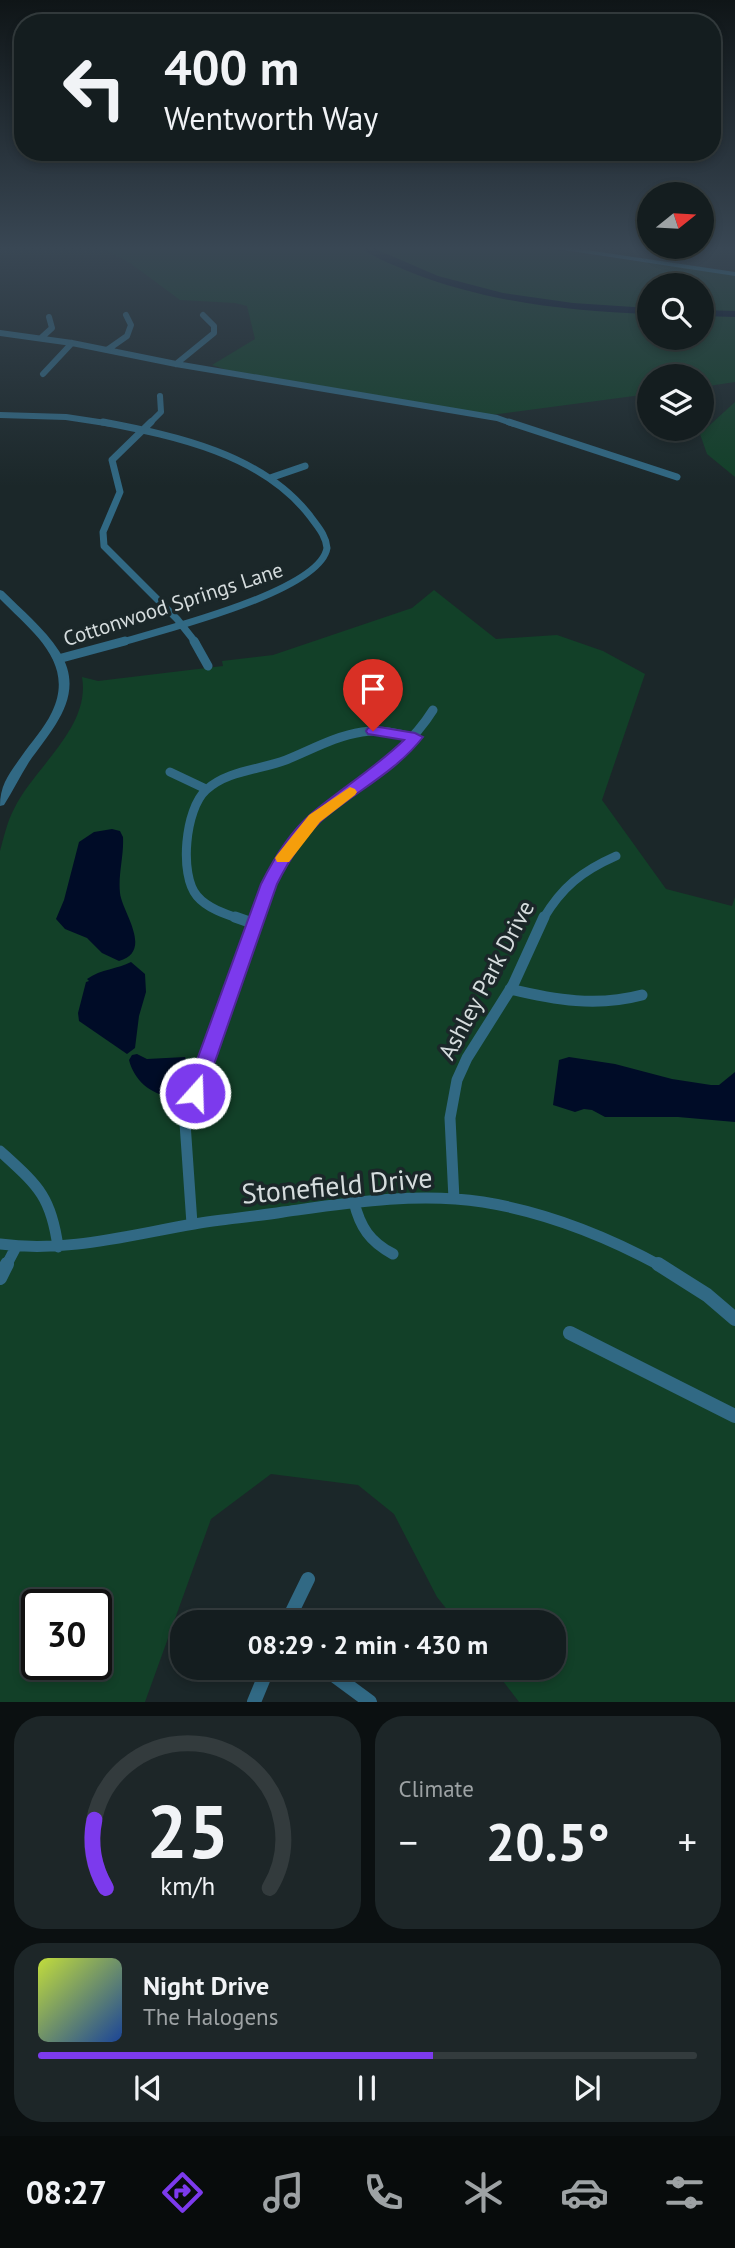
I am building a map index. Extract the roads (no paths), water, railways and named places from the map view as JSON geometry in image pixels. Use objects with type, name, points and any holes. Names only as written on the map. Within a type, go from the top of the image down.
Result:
[{"type":"street","points":[[41,338],[52,327]]},
{"type":"street","points":[[107,349],[127,336],[131,327]]},
{"type":"street","points":[[176,364],[214,333],[214,327]]},
{"type":"street","points":[[0,333],[72,343],[176,364],[496,418],[677,477]]},
{"type":"street","points":[[43,374],[72,343]]},
{"type":"street","points":[[160,396],[160,412],[112,460],[120,495],[103,534],[102,543],[108,553],[180,624],[201,649],[208,666]]},
{"type":"street","name":"Cottonwood Springs Lane","points":[[0,415],[49,415],[142,429],[218,454],[270,478],[296,500],[323,533],[327,549],[322,563],[313,573],[292,586],[180,624],[58,659]]},
{"type":"street","points":[[270,478],[305,466]]},
{"type":"street","points":[[0,593],[58,659],[65,680],[62,706],[52,725],[34,747],[0,802]]},
{"type":"street","points":[[192,1224],[185,1123],[269,884],[295,841],[315,819],[381,771],[415,737],[433,710]]},
{"type":"street","points":[[255,923],[209,906],[193,891],[187,879],[190,819],[195,804],[206,789],[244,771],[289,758],[345,735],[373,731],[415,737]]},
{"type":"street","points":[[170,772],[206,789]]},
{"type":"street","name":"Ashley Park Drive","points":[[454,1199],[451,1119],[453,1093],[460,1071],[480,1032],[499,1009],[510,989],[548,906],[563,888],[598,862],[616,856]]},
{"type":"street","points":[[510,989],[559,1002],[587,1003],[642,996]]},
{"type":"street","points":[[0,1151],[33,1178],[48,1201],[55,1219],[58,1247]]},
{"type":"street","name":"Stonefield Drive","points":[[0,1244],[16,1247],[58,1247],[192,1224],[354,1202],[454,1199],[508,1206],[554,1218],[629,1249],[667,1268],[735,1319]]},
{"type":"street","points":[[354,1202],[358,1224],[365,1237],[393,1254]]},
{"type":"street","points":[[0,1278],[16,1247]]},
{"type":"street","points":[[570,1333],[735,1416]]},
{"type":"street","points":[[293,1610],[308,1579]]},
{"type":"street","points":[[254,1702],[263,1680]]},
{"type":"street","points":[[340,1680],[370,1702]]},
{"type":"water","points":[[112,829],[120,831],[123,837],[120,893],[135,940],[134,949],[129,956],[119,961],[102,953],[87,938],[65,929],[56,919],[64,900],[79,842],[94,832]]},
{"type":"water","points":[[131,962],[145,974],[146,992],[139,1016],[135,1048],[127,1054],[79,1021],[78,1013],[86,982],[89,981],[87,979]]},
{"type":"water","points":[[137,1054],[147,1059],[185,1057],[186,1073],[182,1084],[171,1097],[156,1093],[139,1080],[129,1060],[132,1055]]},
{"type":"water","points":[[569,1057],[711,1085],[719,1085],[735,1072],[735,1122],[678,1117],[605,1117],[592,1110],[575,1112],[553,1105],[559,1060]]}]
